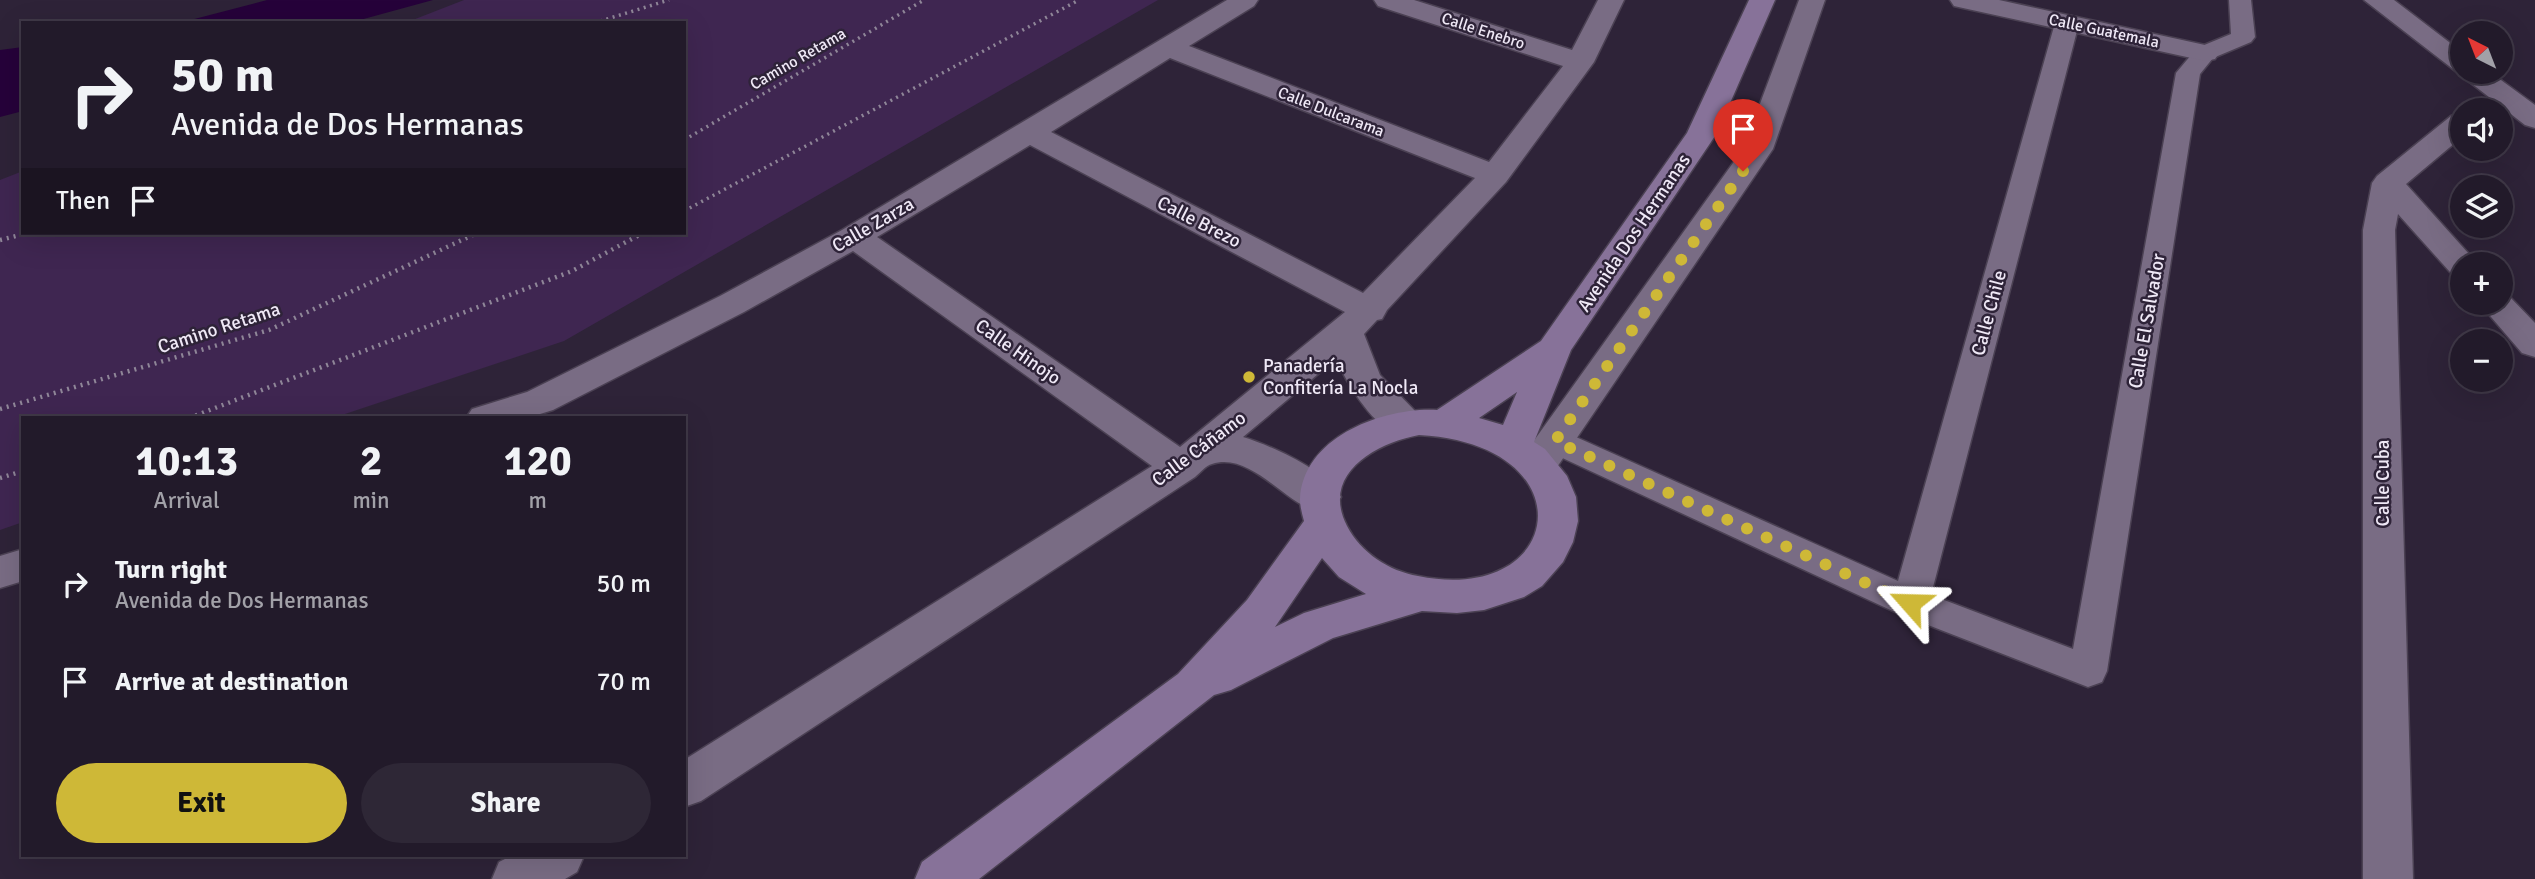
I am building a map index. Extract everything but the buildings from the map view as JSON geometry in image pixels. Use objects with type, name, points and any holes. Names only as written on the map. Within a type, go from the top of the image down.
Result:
[{"type":"main road","name":"Avenida Dos Hermanas","points":[[1445,422],[1554,349],[1702,133],[1762,0]]},
{"type":"main road","name":"Avenida Dos Hermanas","points":[[1535,451],[1554,349]]},
{"type":"main road","points":[[940,879],[1194,687],[1319,625],[1419,595],[1471,596],[1495,591],[1534,569],[1548,553],[1556,536],[1559,518],[1556,500],[1535,451],[1488,433],[1445,422],[1406,424],[1364,437],[1348,448],[1334,463],[1325,479],[1322,510],[1262,612],[1194,687]]},
{"type":"main road","points":[[1322,510],[1343,555],[1376,580],[1419,595]]},
{"type":"street","name":"Calle Zarza","points":[[491,416],[540,401],[732,304],[854,237],[1029,134],[1245,0]]},
{"type":"street","name":"Calle Enebro","points":[[1387,0],[1580,62]]},
{"type":"street","name":"Calle Cáñamo","points":[[686,785],[1192,458],[1358,321],[1495,176],[1580,62],[1611,0]]},
{"type":"street","points":[[1812,0],[1758,149],[1535,451],[1910,603],[2088,671]]},
{"type":"street","name":"Calle Guatemala","points":[[1963,0],[2205,53]]},
{"type":"street","points":[[2205,53],[2243,37],[2240,0]]},
{"type":"street","points":[[2377,0],[2450,56]]},
{"type":"street","name":"Calle Chile","points":[[1910,603],[2067,23]]},
{"type":"street","name":"Calle Dulcarama","points":[[1168,48],[1495,176]]},
{"type":"street","name":"Calle El Salvador","points":[[2088,671],[2188,73],[2205,53]]},
{"type":"street","points":[[2513,111],[2535,119]]},
{"type":"street","points":[[2450,132],[2388,183],[2450,252]]},
{"type":"street","name":"Calle Brezo","points":[[1029,134],[1358,321]]},
{"type":"street","name":"Calle Cuba","points":[[2388,183],[2379,230],[2388,879]]},
{"type":"street","name":"Calle Hinojo","points":[[854,237],[1192,458]]},
{"type":"street","points":[[2508,315],[2535,345]]},
{"type":"street","points":[[1358,321],[1354,364],[1375,396],[1406,424]]},
{"type":"street","points":[[1192,458],[1237,449],[1281,469],[1322,510]]},
{"type":"street","points":[[0,572],[21,566]]},
{"type":"street","points":[[517,879],[557,857]]},
{"type":"path","points":[[601,21],[669,0]]},
{"type":"path","name":"Camino Retama","points":[[686,139],[924,0]]},
{"type":"path","points":[[686,210],[1079,0]]},
{"type":"path","points":[[0,240],[21,235]]},
{"type":"path","name":"Camino Retama","points":[[0,409],[269,330],[473,235]]},
{"type":"path","points":[[194,416],[572,271],[639,235]]},
{"type":"path","points":[[0,478],[21,472]]},
{"type":"shaded area","points":[[267,0],[433,0],[356,21],[187,21]]},
{"type":"shaded area","points":[[464,0],[1158,0],[564,341],[339,416],[21,416],[21,523],[0,530],[0,180],[21,172],[21,235],[686,235],[686,21],[410,21]]},
{"type":"shaded area","points":[[21,47],[21,112],[0,117],[0,50]]},
{"type":"place","name":"Panadería Confitería La Nocla","points":[[1249,377]]},
{"type":"route","points":[[1743,171],[1555,441],[1910,603]]}]
